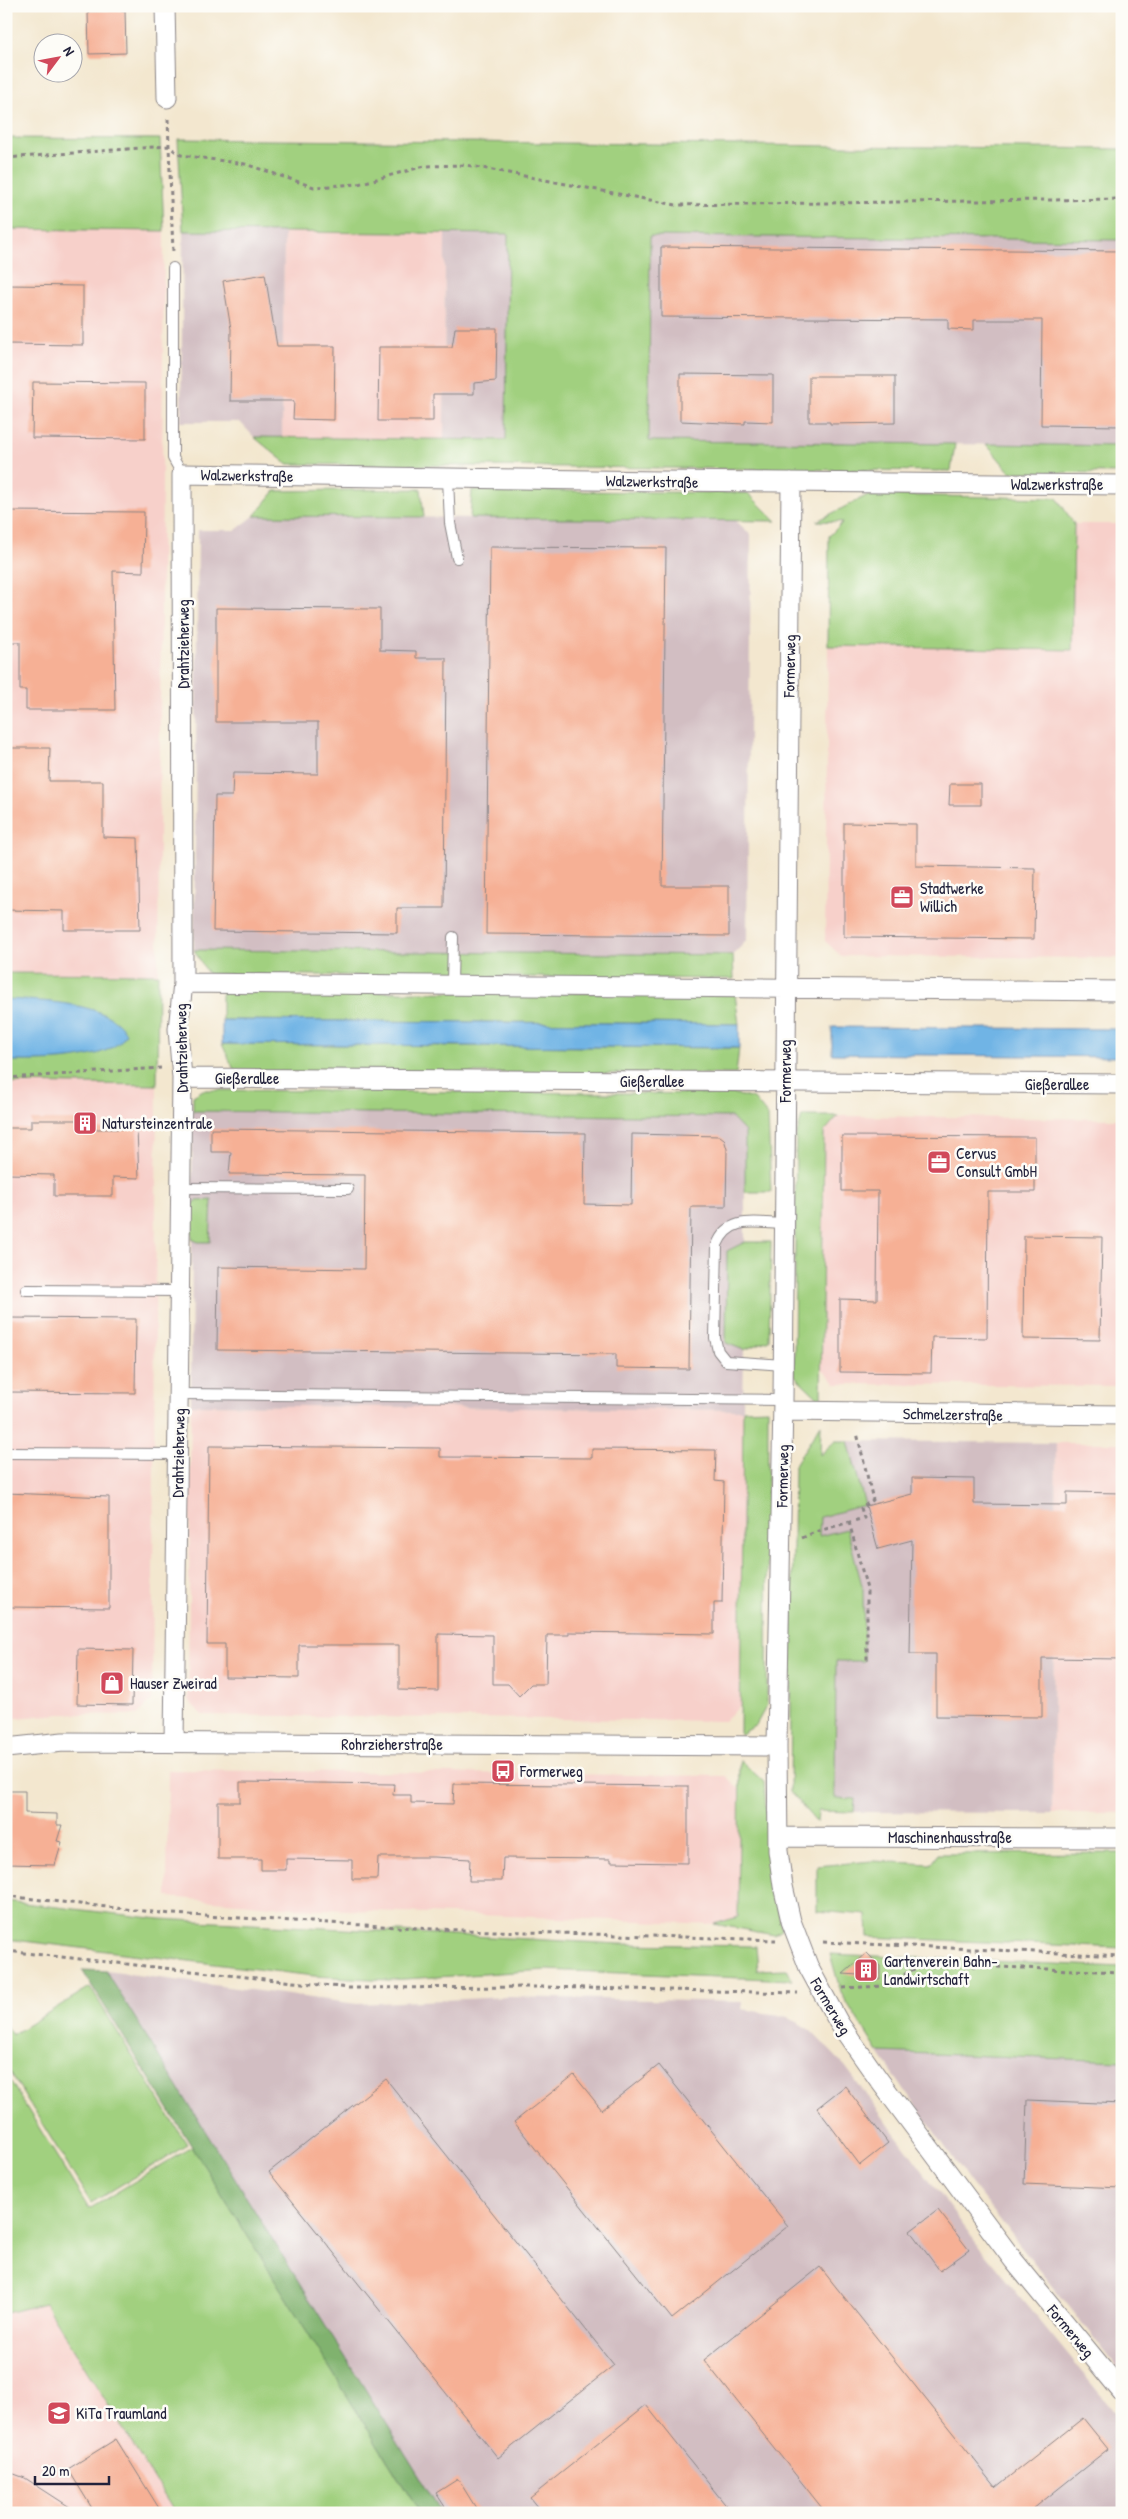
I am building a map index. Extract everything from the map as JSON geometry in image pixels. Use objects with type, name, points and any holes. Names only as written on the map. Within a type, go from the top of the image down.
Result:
[{"type":"street","points":[[166,6],[167,98]]},
{"type":"street","name":"Walzwerkstraße","points":[[182,474],[448,479],[1122,485]]},
{"type":"street","name":"Drahtzieherweg","points":[[174,1743],[182,1078],[178,1029],[183,983],[182,474]]},
{"type":"street","name":"Formerweg","points":[[791,482],[783,1224],[783,1405],[777,1746],[779,1837],[783,1886],[798,1941],[821,1994],[868,2065],[961,2192],[1020,2268],[1122,2392]]},
{"type":"street","points":[[183,983],[1122,991]]},
{"type":"street","name":"Gießerallee","points":[[182,1078],[1122,1084]]},
{"type":"street","name":"Schmelzerstraße","points":[[783,1405],[852,1413],[1122,1415]]},
{"type":"street","name":"Rohrzieherstraße","points":[[6,1748],[63,1742],[777,1746]]},
{"type":"street","name":"Maschinenhausstraße","points":[[779,1837],[1122,1838]]},
{"type":"lane","points":[[173,268],[173,458],[182,474]]},
{"type":"lane","points":[[448,479],[450,523],[458,558]]},
{"type":"lane","points":[[452,984],[453,936]]},
{"type":"lane","points":[[181,1188],[348,1189]]},
{"type":"lane","points":[[783,1224],[740,1223],[723,1232],[717,1245],[715,1338],[720,1355],[726,1361],[783,1364]]},
{"type":"lane","points":[[26,1290],[179,1291]]},
{"type":"lane","points":[[178,1394],[783,1405]]},
{"type":"lane","points":[[6,1453],[178,1454]]},
{"type":"path","points":[[167,98],[173,268]]},
{"type":"path","points":[[6,158],[168,146],[181,155],[246,164],[314,186],[358,184],[425,166],[466,165],[676,204],[1122,199]]},
{"type":"path","points":[[6,1078],[162,1068],[182,1078]]},
{"type":"path","points":[[780,1549],[815,1532],[864,1518],[861,1508],[874,1500],[852,1413]]},
{"type":"path","points":[[849,1522],[867,1589],[866,1662]]},
{"type":"path","points":[[6,1896],[171,1914],[434,1929],[798,1941],[1122,1956]]},
{"type":"path","points":[[6,1951],[349,1988],[543,1987],[821,1994],[847,1987],[884,1986],[923,1964],[1122,1972]]},
{"type":"shaded area","points":[[6,229],[164,231],[158,974],[6,973]]},
{"type":"shaded area","points":[[183,231],[284,232],[282,438],[254,437],[240,422],[181,422]]},
{"type":"shaded area","points":[[284,232],[445,234],[444,439],[282,438]]},
{"type":"shaded area","points":[[445,234],[508,234],[506,440],[444,439]]},
{"type":"shaded area","points":[[650,236],[1122,240],[1122,446],[649,441]]},
{"type":"shaded area","points":[[254,516],[735,520],[751,535],[747,940],[733,955],[194,950],[198,530],[236,530]]},
{"type":"shaded area","points":[[1074,524],[1122,524],[1122,958],[841,956],[825,941],[828,646],[1072,649]]},
{"type":"shaded area","points":[[6,1083],[157,1085],[152,1700],[137,1715],[60,1714],[6,1719]]},
{"type":"shaded area","points":[[193,1111],[731,1117],[745,1132],[745,1242],[727,1251],[726,1342],[744,1350],[743,1410],[191,1405],[192,1239],[198,1242],[210,1241],[212,1200],[196,1201],[192,1206]]},
{"type":"shaded area","points":[[838,1116],[1122,1119],[1122,1386],[836,1384],[821,1368],[824,1132]]},
{"type":"shaded area","points":[[191,1405],[743,1410],[740,1706],[724,1721],[202,1715],[188,1700]]},
{"type":"shaded area","points":[[848,1441],[1056,1443],[1052,1813],[854,1812],[854,1799],[835,1798],[836,1660],[819,1537],[820,1517],[864,1505]]},
{"type":"shaded area","points":[[1056,1443],[1122,1443],[1122,1813],[1052,1813]]},
{"type":"shaded area","points":[[168,1770],[726,1776],[740,1790],[738,1917],[714,1924],[295,1908],[167,1897]]},
{"type":"shaded area","points":[[106,1971],[357,2004],[507,1997],[743,2002],[742,2009],[789,2017],[810,2030],[845,2066],[980,2248],[1122,2421],[1122,2513],[442,2513]]},
{"type":"shaded area","points":[[878,2052],[1122,2061],[1122,2373],[970,2182]]},
{"type":"shaded area","name":"KiTa Traumland","points":[[45,2303],[175,2513],[6,2513],[6,2313]]},
{"type":"green space","points":[[6,138],[160,139],[164,231],[6,229]]},
{"type":"green space","points":[[178,139],[1122,149],[1122,240],[650,236],[649,441],[955,444],[951,471],[287,464],[254,437],[506,440],[508,234],[183,231]]},
{"type":"green space","points":[[986,444],[1122,446],[1122,473],[1010,472]]},
{"type":"green space","points":[[421,489],[424,517],[254,516],[275,491]]},
{"type":"green space","points":[[472,490],[748,493],[776,521],[470,518]]},
{"type":"green space","points":[[868,495],[1057,498],[1074,524],[1072,650],[828,646],[829,536],[843,522],[817,521]]},
{"type":"green space","points":[[194,950],[733,955],[734,979],[208,974]]},
{"type":"green space","points":[[6,973],[158,974],[157,1085],[6,1083]]},
{"type":"green space","points":[[222,991],[735,994],[739,1024],[222,1020]]},
{"type":"green space","points":[[222,1044],[739,1048],[736,1074],[235,1072]]},
{"type":"green space","points":[[203,1090],[734,1094],[754,1099],[768,1116],[771,1192],[745,1192],[745,1132],[731,1117],[193,1111],[193,1096]]},
{"type":"green space","points":[[802,1116],[838,1116],[824,1132],[821,1401],[794,1375],[796,1137]]},
{"type":"green space","points":[[212,1200],[210,1242],[198,1242],[192,1239],[192,1206],[196,1201]]},
{"type":"green space","points":[[745,1242],[771,1242],[769,1340],[744,1350],[726,1343],[727,1251]]},
{"type":"green space","points":[[768,1409],[767,1705],[756,1725],[740,1735],[743,1410]]},
{"type":"green space","points":[[821,1424],[820,1455],[835,1441],[848,1441],[865,1505],[820,1517],[819,1536],[847,1529],[863,1589],[864,1661],[836,1661],[835,1798],[855,1799],[854,1812],[818,1811],[817,1823],[790,1792],[794,1466]]},
{"type":"green space","points":[[740,1760],[764,1782],[771,1875],[782,1930],[774,1935],[714,1924],[738,1917]]},
{"type":"green space","points":[[1122,1853],[1122,1948],[868,1937],[867,1915],[817,1911],[817,1866],[872,1861],[931,1864],[938,1854]]},
{"type":"green space","points":[[6,1901],[160,1919],[619,1944],[756,1946],[758,1970],[787,1969],[792,1980],[546,1970],[389,1980],[314,1976],[6,1939]]},
{"type":"green space","points":[[830,1954],[1122,1967],[1122,2061],[878,2052],[841,1993]]},
{"type":"green space","points":[[82,1970],[106,1971],[442,2513],[420,2513]]},
{"type":"green space","points":[[90,1987],[187,2145],[91,2203],[6,2065],[6,2026],[12,2035]]},
{"type":"green space","points":[[6,2074],[89,2209],[193,2146],[420,2513],[175,2513],[45,2303],[6,2313]]},
{"type":"water","points":[[6,999],[54,1002],[89,1009],[105,1014],[117,1022],[126,1033],[119,1043],[90,1055],[72,1059],[6,1061]]},
{"type":"water","points":[[222,1020],[739,1024],[739,1048],[222,1044]]},
{"type":"water","points":[[832,1027],[1122,1029],[1122,1057],[832,1054]]},
{"type":"building","points":[[125,10],[126,53],[89,54],[88,11]]},
{"type":"building","points":[[661,247],[1122,251],[1122,426],[1041,425],[1042,320],[974,320],[974,330],[948,329],[948,319],[661,317]]},
{"type":"building","points":[[265,274],[277,346],[335,346],[334,420],[293,419],[294,401],[230,401],[231,329],[223,281]]},
{"type":"building","points":[[6,285],[83,286],[83,345],[6,344]]},
{"type":"building","points":[[455,328],[497,328],[496,381],[474,383],[474,394],[433,394],[433,421],[378,421],[379,347],[452,347]]},
{"type":"building","points":[[680,374],[773,375],[773,422],[745,421],[745,424],[680,421]]},
{"type":"building","points":[[809,376],[895,376],[895,423],[830,424],[830,422],[809,422]]},
{"type":"building","points":[[33,382],[145,383],[145,439],[32,438]]},
{"type":"building","points":[[6,511],[144,512],[143,572],[113,571],[115,710],[26,710],[26,690],[20,690],[20,642],[6,642]]},
{"type":"building","points":[[490,547],[666,548],[662,886],[729,886],[729,936],[486,934]]},
{"type":"building","points":[[216,608],[380,609],[380,650],[416,651],[416,658],[446,658],[444,908],[397,908],[397,933],[213,931],[215,796],[232,796],[233,773],[318,774],[318,722],[216,722]]},
{"type":"building","points":[[6,748],[50,748],[49,781],[103,781],[103,837],[138,838],[140,930],[64,930],[64,911],[6,910]]},
{"type":"building","points":[[950,784],[981,784],[981,805],[949,805]]},
{"type":"building","points":[[844,823],[916,824],[916,866],[1035,868],[1034,939],[844,937]]},
{"type":"building","points":[[31,1120],[93,1120],[93,1129],[137,1129],[139,1178],[113,1177],[113,1196],[54,1196],[54,1175],[6,1174],[6,1128],[31,1128]]},
{"type":"building","points":[[211,1129],[585,1133],[584,1204],[631,1205],[632,1134],[720,1136],[724,1139],[727,1149],[726,1207],[691,1207],[689,1369],[616,1368],[616,1354],[217,1350],[218,1267],[364,1269],[365,1175],[229,1174],[231,1152],[211,1152]]},
{"type":"building","points":[[842,1136],[1035,1137],[1035,1192],[988,1192],[987,1338],[932,1337],[931,1373],[840,1372],[840,1299],[877,1300],[878,1191],[842,1191]]},
{"type":"building","points":[[1024,1236],[1102,1237],[1100,1340],[1023,1339]]},
{"type":"building","points":[[7,1318],[136,1319],[135,1393],[6,1392]]},
{"type":"building","points":[[209,1446],[440,1448],[440,1457],[592,1458],[592,1449],[716,1450],[715,1481],[724,1482],[722,1603],[714,1603],[714,1634],[569,1632],[569,1635],[547,1635],[546,1684],[531,1684],[519,1696],[508,1684],[493,1684],[493,1635],[438,1634],[438,1691],[399,1690],[399,1645],[299,1645],[299,1678],[225,1677],[225,1644],[207,1644]]},
{"type":"building","points":[[912,1478],[974,1479],[974,1504],[1067,1505],[1067,1492],[1122,1493],[1122,1659],[1042,1658],[1042,1717],[936,1716],[936,1654],[910,1654],[912,1540],[878,1549],[866,1506],[912,1494]]},
{"type":"building","points":[[6,1493],[109,1497],[109,1608],[6,1607]]},
{"type":"building","points":[[78,1649],[133,1650],[132,1705],[77,1704]]},
{"type":"building","points":[[240,1782],[394,1784],[393,1795],[411,1795],[411,1803],[453,1804],[454,1784],[688,1786],[688,1863],[611,1862],[611,1859],[503,1858],[502,1881],[469,1881],[470,1859],[434,1857],[378,1857],[377,1879],[352,1879],[352,1860],[286,1859],[286,1870],[261,1870],[261,1859],[218,1859],[218,1802],[240,1802]]},
{"type":"building","points":[[6,1791],[25,1791],[25,1813],[57,1814],[57,1825],[62,1825],[57,1841],[62,1842],[55,1865],[6,1864]]},
{"type":"building","name":"Gartenverein Bahn- Landwirtschaft","points":[[867,1953],[880,1966],[880,1979],[859,1978],[859,1975],[843,1974]]},
{"type":"building","points":[[659,2065],[788,2226],[672,2319],[514,2122],[574,2075],[602,2110]]},
{"type":"building","points":[[386,2079],[614,2365],[498,2458],[269,2172]]},
{"type":"building","points":[[845,2086],[888,2143],[860,2165],[817,2108]]},
{"type":"building","points":[[1027,2100],[1122,2104],[1122,2188],[1024,2184]]},
{"type":"building","points":[[938,2210],[969,2250],[940,2271],[910,2231]]},
{"type":"building","points":[[820,2267],[996,2487],[1083,2418],[1108,2449],[1028,2513],[826,2513],[704,2360]]},
{"type":"building","points":[[646,2405],[732,2513],[542,2513],[530,2498]]},
{"type":"building","points":[[116,2439],[162,2513],[95,2513],[68,2469]]},
{"type":"building","points":[[6,2471],[25,2478],[79,2513],[6,2513]]},
{"type":"building","points":[[458,2479],[479,2513],[449,2513],[436,2493]]},
{"type":"place","name":"Stadtwerke Willich","points":[[902,897]]},
{"type":"place","name":"Natursteinzentrale","points":[[85,1123]]},
{"type":"place","name":"Cervus Consult GmbH","points":[[939,1162]]},
{"type":"place","name":"Hauser Zweirad","points":[[112,1683]]},
{"type":"place","name":"Formerweg","points":[[503,1771]]},
{"type":"place","name":"Gartenverein Bahn- Landwirtschaft","points":[[866,1970]]},
{"type":"place","name":"KiTa Traumland","points":[[59,2413]]}]
